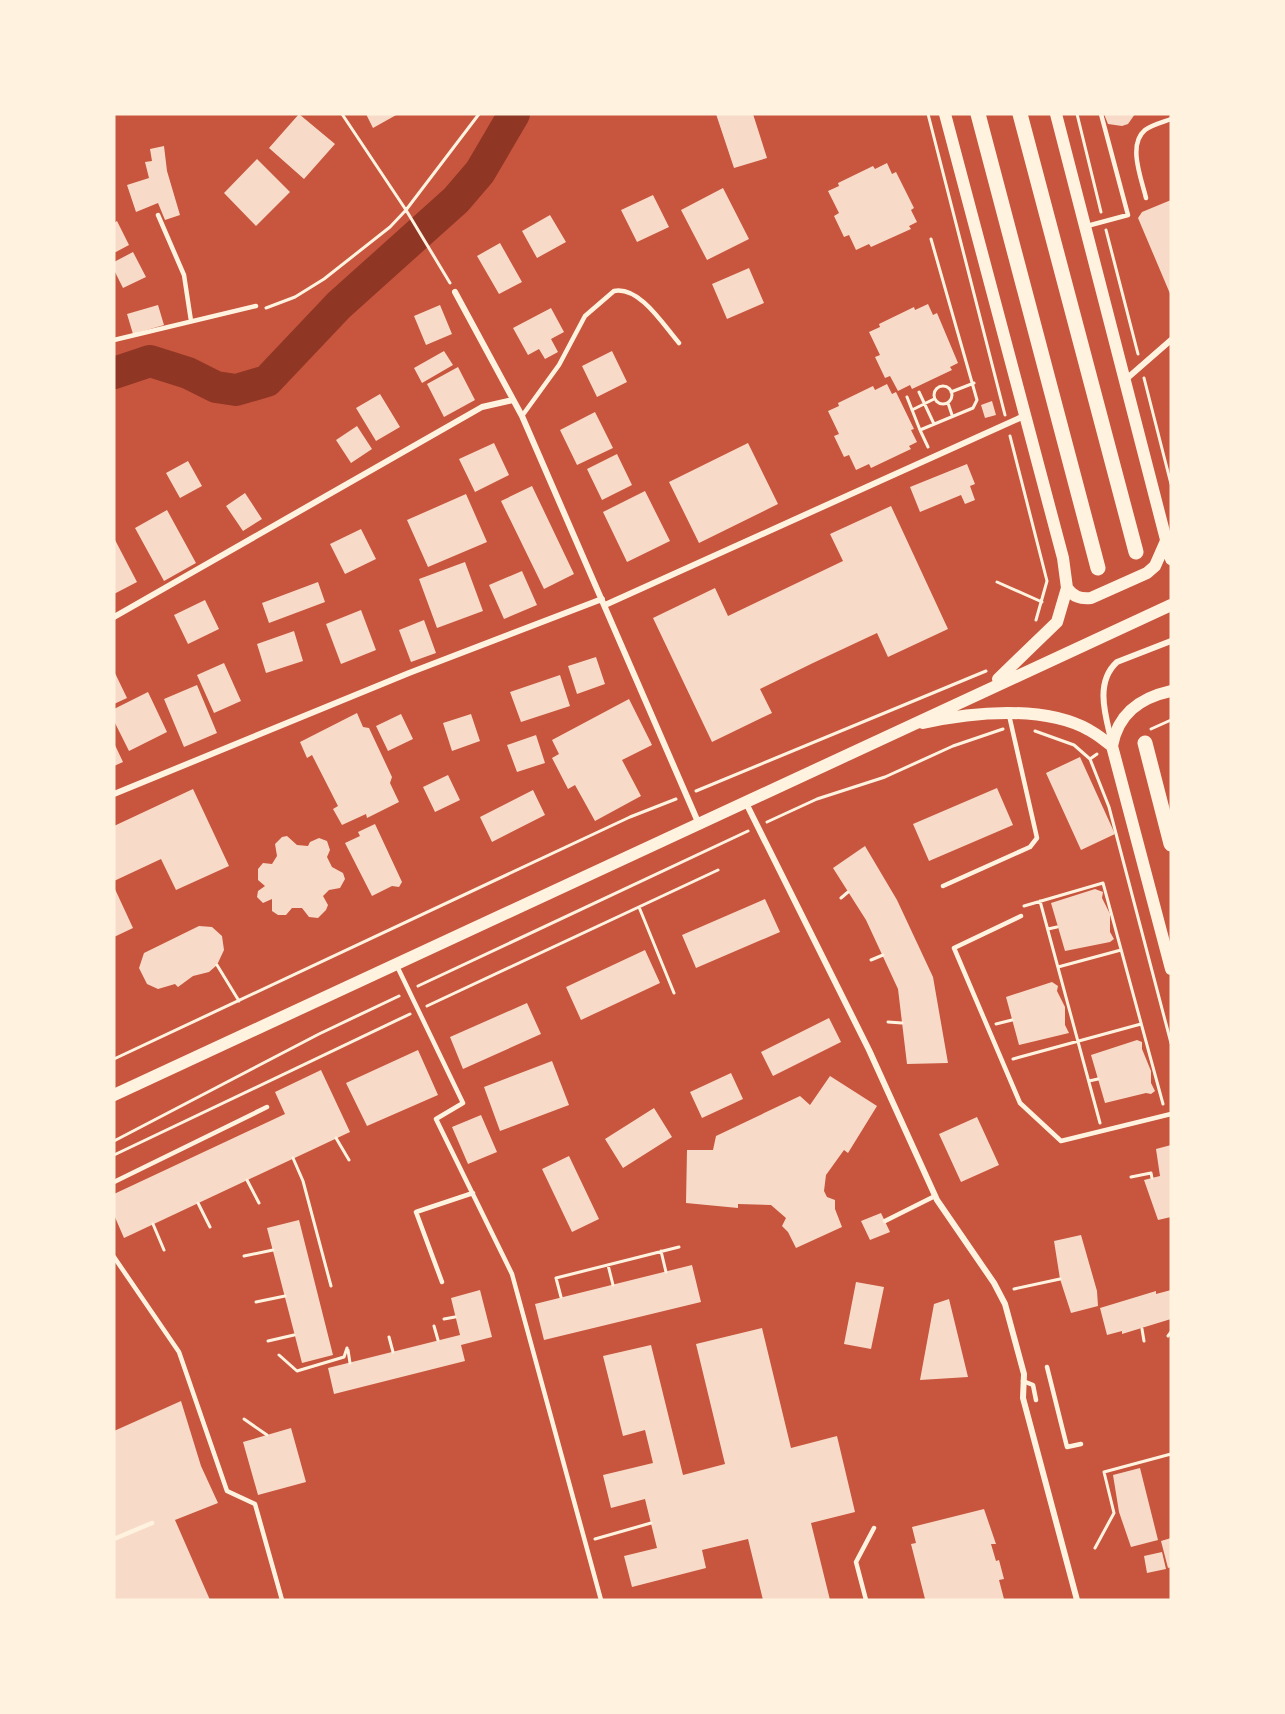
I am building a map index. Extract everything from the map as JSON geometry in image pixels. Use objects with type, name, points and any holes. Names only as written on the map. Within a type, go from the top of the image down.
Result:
[{"type":"main road","points":[[945,114],[1063,558],[1067,588],[1057,622],[988,688]]},
{"type":"main road","points":[[976,114],[994,174],[1098,568]]},
{"type":"main road","points":[[1022,114],[1136,552]]},
{"type":"main road","points":[[1056,114],[1124,381],[1169,544],[1171,559]]},
{"type":"main road","points":[[1067,588],[1073,595],[1083,599],[1091,598],[1147,573],[1155,566],[1169,544]]},
{"type":"main road","points":[[114,1095],[745,800],[1171,605]]},
{"type":"main road","points":[[1171,690],[1144,701],[1123,717],[1116,728],[1112,746],[1171,969]]},
{"type":"main road","points":[[899,729],[951,718],[1008,712],[1076,724],[1090,730],[1112,746]]},
{"type":"main road","points":[[1145,743],[1171,844]]},
{"type":"street","points":[[455,292],[522,416],[698,822]]},
{"type":"street","points":[[1124,381],[1171,340]]},
{"type":"street","points":[[114,617],[482,407],[513,400]]},
{"type":"street","points":[[114,794],[409,673],[604,602],[1024,416]]},
{"type":"street","points":[[1112,746],[1103,693],[1105,677],[1117,662],[1171,641]]},
{"type":"street","points":[[745,800],[869,1050],[935,1196],[994,1283],[1005,1304],[1014,1330],[1023,1381],[1023,1398],[1077,1600]]},
{"type":"lane","points":[[1085,226],[1128,215],[1101,114]]},
{"type":"lane","points":[[1146,198],[1136,156],[1138,141],[1144,130],[1171,118]]},
{"type":"lane","points":[[158,215],[184,275],[191,321]]},
{"type":"lane","points":[[522,416],[559,365],[585,316],[614,291],[627,291],[636,296],[679,343]]},
{"type":"lane","points":[[114,340],[191,321],[258,308]]},
{"type":"lane","points":[[943,886],[1030,847],[1037,838],[1008,712]]},
{"type":"lane","points":[[1021,916],[954,948],[1020,1103],[1061,1141],[1168,1114]]},
{"type":"lane","points":[[396,963],[463,1103],[436,1119],[512,1274],[601,1600]]},
{"type":"lane","points":[[114,1182],[267,1107]]},
{"type":"lane","points":[[442,1282],[416,1212],[473,1193]]},
{"type":"lane","points":[[885,1221],[935,1196]]},
{"type":"lane","points":[[114,1257],[179,1352],[227,1491],[255,1504],[282,1600]]},
{"type":"lane","points":[[1047,1367],[1067,1448],[1081,1444]]},
{"type":"lane","points":[[1023,1381],[1034,1385],[1036,1400]]},
{"type":"lane","points":[[114,1539],[152,1523]]},
{"type":"lane","points":[[866,1600],[856,1562],[874,1528]]},
{"type":"path","points":[[342,114],[406,210],[455,292]]},
{"type":"path","points":[[258,308],[295,297],[324,279],[390,227],[406,210],[479,114]]},
{"type":"path","points":[[928,114],[1006,423],[1043,558],[1047,581],[1035,625]]},
{"type":"path","points":[[1077,114],[1171,484]]},
{"type":"path","points":[[920,430],[973,408],[978,400],[932,239]]},
{"type":"path","points":[[951,392],[974,383]]},
{"type":"path","points":[[934,399],[935,391],[939,387],[948,387],[951,392],[948,403],[952,415]]},
{"type":"path","points":[[919,392],[934,424]]},
{"type":"path","points":[[907,397],[932,457]]},
{"type":"path","points":[[934,399],[939,404],[948,403]]},
{"type":"path","points":[[912,410],[934,399]]},
{"type":"path","points":[[997,582],[1042,602]]},
{"type":"path","points":[[1042,602],[1048,596]]},
{"type":"path","points":[[114,1059],[630,817],[993,668]]},
{"type":"path","points":[[763,824],[817,799],[885,777],[953,746],[1011,726],[1028,728],[1074,745],[1090,759],[1109,807],[1171,1043]]},
{"type":"path","points":[[1090,759],[1099,753]]},
{"type":"path","points":[[114,1142],[319,1034],[748,831]]},
{"type":"path","points":[[114,1155],[718,870]]},
{"type":"path","points":[[1021,916],[1018,907],[1103,883],[1168,1114]]},
{"type":"path","points":[[841,898],[848,892]]},
{"type":"path","points":[[1040,901],[1102,1130]]},
{"type":"path","points":[[639,907],[674,993]]},
{"type":"path","points":[[1047,929],[1057,927]]},
{"type":"path","points":[[1058,967],[1121,950]]},
{"type":"path","points":[[872,960],[883,956]]},
{"type":"path","points":[[217,965],[239,1001]]},
{"type":"path","points":[[987,1026],[1012,1020]]},
{"type":"path","points":[[888,1022],[902,1023]]},
{"type":"path","points":[[1002,1062],[1141,1024]]},
{"type":"path","points":[[1089,1082],[1098,1079]]},
{"type":"path","points":[[336,1138],[349,1160]]},
{"type":"path","points":[[293,1158],[303,1181],[331,1286]]},
{"type":"path","points":[[1131,1178],[1151,1173],[1152,1178]]},
{"type":"path","points":[[247,1180],[259,1203]]},
{"type":"path","points":[[198,1203],[210,1227]]},
{"type":"path","points":[[153,1224],[164,1250]]},
{"type":"path","points":[[561,1298],[556,1278],[680,1247]]},
{"type":"path","points":[[244,1256],[273,1250]]},
{"type":"path","points":[[661,1251],[666,1272]]},
{"type":"path","points":[[608,1265],[613,1285]]},
{"type":"path","points":[[1014,1289],[1060,1279]]},
{"type":"path","points":[[256,1302],[285,1296]]},
{"type":"path","points":[[444,1319],[455,1317]]},
{"type":"path","points":[[434,1326],[438,1340]]},
{"type":"path","points":[[1142,1329],[1144,1341]]},
{"type":"path","points":[[1168,1336],[1171,1332]]},
{"type":"path","points":[[268,1341],[294,1335]]},
{"type":"path","points":[[389,1337],[393,1352]]},
{"type":"path","points":[[279,1356],[297,1371],[344,1357],[347,1348],[350,1363]]},
{"type":"path","points":[[244,1419],[267,1435]]},
{"type":"path","points":[[1095,1548],[1114,1513],[1104,1472],[1171,1454]]},
{"type":"path","points":[[1114,1513],[1119,1512]]},
{"type":"path","points":[[585,1541],[651,1524]]},
{"type":"building","points":[[299,114],[335,144],[304,179],[269,148]]},
{"type":"building","points":[[366,114],[398,114],[373,128]]},
{"type":"building","points":[[716,114],[753,114],[767,158],[734,168]]},
{"type":"building","points":[[1104,114],[1135,114],[1128,124],[1122,126],[1108,124]]},
{"type":"building","points":[[164,146],[167,171],[180,215],[165,220],[158,203],[136,212],[127,185],[149,178],[145,162],[152,161],[150,149]]},
{"type":"building","points":[[257,159],[290,192],[256,226],[224,193]]},
{"type":"building","points":[[887,163],[892,174],[896,172],[914,208],[911,210],[917,222],[909,226],[911,229],[871,247],[869,244],[856,250],[849,235],[844,237],[834,216],[839,213],[828,191],[839,186],[838,183],[873,166],[875,169]]},
{"type":"building","points":[[723,188],[749,239],[707,260],[681,210]]},
{"type":"building","points":[[653,195],[669,227],[637,242],[621,210]]},
{"type":"building","points":[[1171,200],[1171,296],[1138,218],[1142,212]]},
{"type":"building","points":[[550,215],[566,242],[537,258],[522,231]]},
{"type":"building","points":[[117,221],[129,245],[114,253],[114,223]]},
{"type":"building","points":[[500,243],[522,282],[499,294],[477,256]]},
{"type":"building","points":[[133,252],[146,277],[123,288],[114,270],[114,262]]},
{"type":"building","points":[[749,268],[764,303],[727,319],[712,284]]},
{"type":"building","points":[[928,304],[933,315],[937,313],[958,363],[950,367],[952,370],[912,389],[910,385],[898,391],[890,376],[885,378],[875,357],[880,355],[869,332],[880,327],[879,324],[914,307],[915,310]]},
{"type":"building","points":[[158,305],[164,325],[133,334],[127,314]]},
{"type":"building","points":[[440,305],[452,334],[426,345],[414,316]]},
{"type":"building","points":[[551,308],[564,332],[551,339],[558,352],[545,359],[539,349],[528,355],[513,328]]},
{"type":"building","points":[[444,351],[453,365],[422,383],[414,368]]},
{"type":"building","points":[[612,351],[627,382],[597,397],[582,366]]},
{"type":"building","points":[[458,367],[475,400],[444,417],[427,384]]},
{"type":"building","points":[[887,384],[892,394],[896,392],[914,429],[911,430],[917,442],[909,446],[911,449],[871,468],[869,464],[856,470],[849,455],[844,457],[834,436],[839,434],[828,411],[839,406],[838,403],[873,386],[875,390]]},
{"type":"building","points":[[380,394],[400,427],[376,441],[356,408]]},
{"type":"building","points":[[992,401],[996,415],[985,418],[981,405]]},
{"type":"building","points":[[595,412],[613,448],[577,465],[560,430]]},
{"type":"building","points":[[357,426],[372,449],[351,463],[336,440]]},
{"type":"building","points":[[494,443],[509,475],[475,492],[459,459]]},
{"type":"building","points":[[748,443],[778,504],[699,543],[669,482]]},
{"type":"building","points":[[617,454],[632,485],[602,500],[587,469]]},
{"type":"building","points":[[188,461],[202,486],[180,498],[166,473]]},
{"type":"building","points":[[967,464],[975,484],[970,486],[975,500],[965,504],[961,495],[920,512],[910,487]]},
{"type":"building","points":[[532,486],[574,574],[544,589],[501,501]]},
{"type":"building","points":[[645,491],[670,541],[627,562],[603,512]]},
{"type":"building","points":[[245,493],[262,519],[243,531],[226,506]]},
{"type":"building","points":[[466,494],[487,542],[428,567],[407,520]]},
{"type":"building","points":[[891,506],[948,629],[888,657],[877,633],[813,663],[760,689],[772,713],[712,742],[653,618],[715,588],[728,616],[843,561],[830,534]]},
{"type":"building","points":[[167,510],[196,563],[164,581],[135,528]]},
{"type":"building","points":[[361,529],[376,559],[345,574],[330,544]]},
{"type":"building","points":[[114,538],[137,582],[114,594]]},
{"type":"building","points":[[465,562],[483,611],[437,628],[419,579]]},
{"type":"building","points":[[522,571],[537,605],[504,619],[489,585]]},
{"type":"building","points":[[318,582],[325,602],[269,623],[262,603]]},
{"type":"building","points":[[205,600],[219,629],[188,644],[174,615]]},
{"type":"building","points":[[361,610],[376,650],[341,664],[326,624]]},
{"type":"building","points":[[424,620],[436,653],[411,662],[399,630]]},
{"type":"building","points":[[294,631],[303,661],[266,673],[257,644]]},
{"type":"building","points":[[596,657],[605,684],[577,694],[568,666]]},
{"type":"building","points":[[224,663],[241,701],[214,713],[197,675]]},
{"type":"building","points":[[114,671],[127,698],[114,704]]},
{"type":"building","points":[[560,675],[570,706],[521,722],[510,692]]},
{"type":"building","points":[[197,685],[217,733],[184,747],[164,699]]},
{"type":"building","points":[[148,692],[167,732],[129,751],[114,721],[114,709]]},
{"type":"building","points":[[629,699],[652,745],[622,760],[641,796],[595,821],[575,785],[568,789],[552,758],[559,754],[552,740]]},
{"type":"building","points":[[357,713],[363,727],[369,728],[392,777],[390,783],[399,802],[367,818],[366,814],[342,825],[333,809],[338,806],[312,755],[307,758],[300,742]]},
{"type":"building","points":[[401,714],[413,739],[388,751],[376,726]]},
{"type":"building","points":[[471,714],[480,741],[452,751],[443,723]]},
{"type":"building","points":[[536,735],[545,763],[517,772],[507,745]]},
{"type":"building","points":[[114,743],[123,762],[114,766]]},
{"type":"building","points":[[1080,757],[1115,834],[1081,850],[1046,773]]},
{"type":"building","points":[[448,775],[460,800],[435,812],[423,787]]},
{"type":"building","points":[[997,788],[1013,825],[929,861],[913,824]]},
{"type":"building","points":[[193,789],[229,866],[176,890],[161,859],[114,881],[114,826]]},
{"type":"building","points":[[533,790],[545,815],[492,842],[480,817]]},
{"type":"building","points":[[375,824],[402,882],[399,887],[392,886],[372,896],[345,843],[360,836],[358,832]]},
{"type":"building","points":[[287,836],[297,845],[308,846],[310,842],[319,838],[327,841],[330,850],[327,857],[332,867],[343,873],[345,879],[340,888],[329,890],[323,896],[328,905],[318,918],[309,917],[302,908],[292,908],[286,915],[278,915],[272,911],[272,899],[263,903],[257,897],[258,891],[265,886],[258,880],[258,869],[263,863],[272,864],[277,856],[275,844],[282,837]]},
{"type":"building","points":[[865,846],[897,900],[933,977],[948,1063],[907,1064],[898,989],[866,920],[833,868]]},
{"type":"building","points":[[114,887],[133,928],[114,937]]},
{"type":"building","points":[[1095,889],[1103,892],[1102,898],[1110,914],[1110,932],[1114,939],[1110,942],[1065,951],[1051,903]]},
{"type":"building","points":[[765,899],[780,932],[696,968],[682,935]]},
{"type":"building","points":[[199,926],[212,927],[222,936],[224,950],[217,965],[209,972],[193,976],[178,987],[175,984],[158,989],[147,984],[139,968],[144,953]]},
{"type":"building","points":[[645,950],[660,983],[581,1020],[566,987]]},
{"type":"building","points":[[1052,982],[1058,986],[1057,991],[1065,1007],[1065,1025],[1069,1033],[1019,1045],[1006,997]]},
{"type":"building","points":[[527,1003],[541,1034],[463,1069],[450,1037]]},
{"type":"building","points":[[829,1018],[841,1042],[773,1076],[761,1052]]},
{"type":"building","points":[[1137,1040],[1142,1042],[1142,1049],[1151,1071],[1151,1083],[1155,1091],[1151,1094],[1146,1093],[1105,1103],[1091,1055]]},
{"type":"building","points":[[418,1050],[438,1095],[367,1126],[346,1083]]},
{"type":"building","points":[[552,1061],[569,1105],[500,1131],[484,1087]]},
{"type":"building","points":[[321,1070],[350,1132],[124,1238],[114,1215],[114,1194],[285,1114],[275,1092]]},
{"type":"building","points":[[731,1073],[743,1099],[702,1118],[690,1092]]},
{"type":"building","points":[[830,1076],[877,1106],[848,1153],[844,1150],[826,1175],[824,1191],[827,1197],[835,1200],[835,1209],[842,1227],[796,1248],[788,1232],[782,1226],[786,1218],[771,1205],[738,1204],[738,1208],[686,1203],[687,1150],[713,1150],[716,1136],[800,1096],[810,1105]]},
{"type":"building","points":[[654,1108],[672,1137],[623,1168],[605,1139]]},
{"type":"building","points":[[481,1115],[497,1152],[468,1164],[452,1127]]},
{"type":"building","points":[[977,1117],[999,1165],[961,1182],[939,1134]]},
{"type":"building","points":[[1171,1145],[1171,1217],[1158,1220],[1144,1180],[1160,1176],[1156,1149]]},
{"type":"building","points":[[569,1156],[599,1219],[572,1232],[542,1169]]},
{"type":"building","points":[[881,1213],[890,1232],[870,1240],[861,1221]]},
{"type":"building","points":[[299,1220],[333,1355],[302,1363],[267,1228]]},
{"type":"building","points":[[1081,1235],[1097,1291],[1098,1306],[1071,1313],[1060,1279],[1054,1241]]},
{"type":"building","points":[[692,1265],[701,1302],[544,1340],[535,1304]]},
{"type":"building","points":[[856,1282],[884,1287],[871,1349],[844,1344]]},
{"type":"building","points":[[480,1290],[492,1337],[461,1345],[465,1361],[334,1394],[328,1368],[460,1335],[451,1298]]},
{"type":"building","points":[[1171,1290],[1171,1319],[1122,1334],[1122,1331],[1107,1335],[1100,1308],[1156,1291],[1156,1294]]},
{"type":"building","points":[[949,1299],[968,1377],[920,1380],[934,1304]]},
{"type":"building","points":[[762,1328],[791,1448],[837,1436],[855,1512],[811,1523],[830,1600],[763,1600],[748,1539],[702,1550],[706,1568],[632,1587],[624,1556],[657,1548],[645,1499],[611,1508],[603,1475],[653,1463],[645,1430],[623,1436],[603,1356],[651,1345],[683,1475],[725,1464],[696,1344]]},
{"type":"building","points":[[181,1401],[201,1466],[218,1503],[175,1520],[210,1600],[114,1600],[114,1431]]},
{"type":"building","points":[[291,1428],[306,1482],[258,1495],[243,1442]]},
{"type":"building","points":[[1140,1468],[1158,1540],[1131,1547],[1119,1512],[1113,1475]]},
{"type":"building","points":[[984,1509],[996,1544],[991,1544],[996,1561],[999,1560],[1004,1579],[999,1580],[1004,1599],[925,1599],[911,1544],[916,1543],[912,1527]]},
{"type":"building","points":[[1171,1538],[1171,1567],[1168,1568],[1161,1541]]},
{"type":"building","points":[[1162,1552],[1166,1569],[1147,1573],[1144,1556]]},
{"type":"waterway","points":[[114,373],[150,361],[188,373],[216,387],[236,390],[267,381],[339,305],[456,200],[480,172],[514,114]]}]
